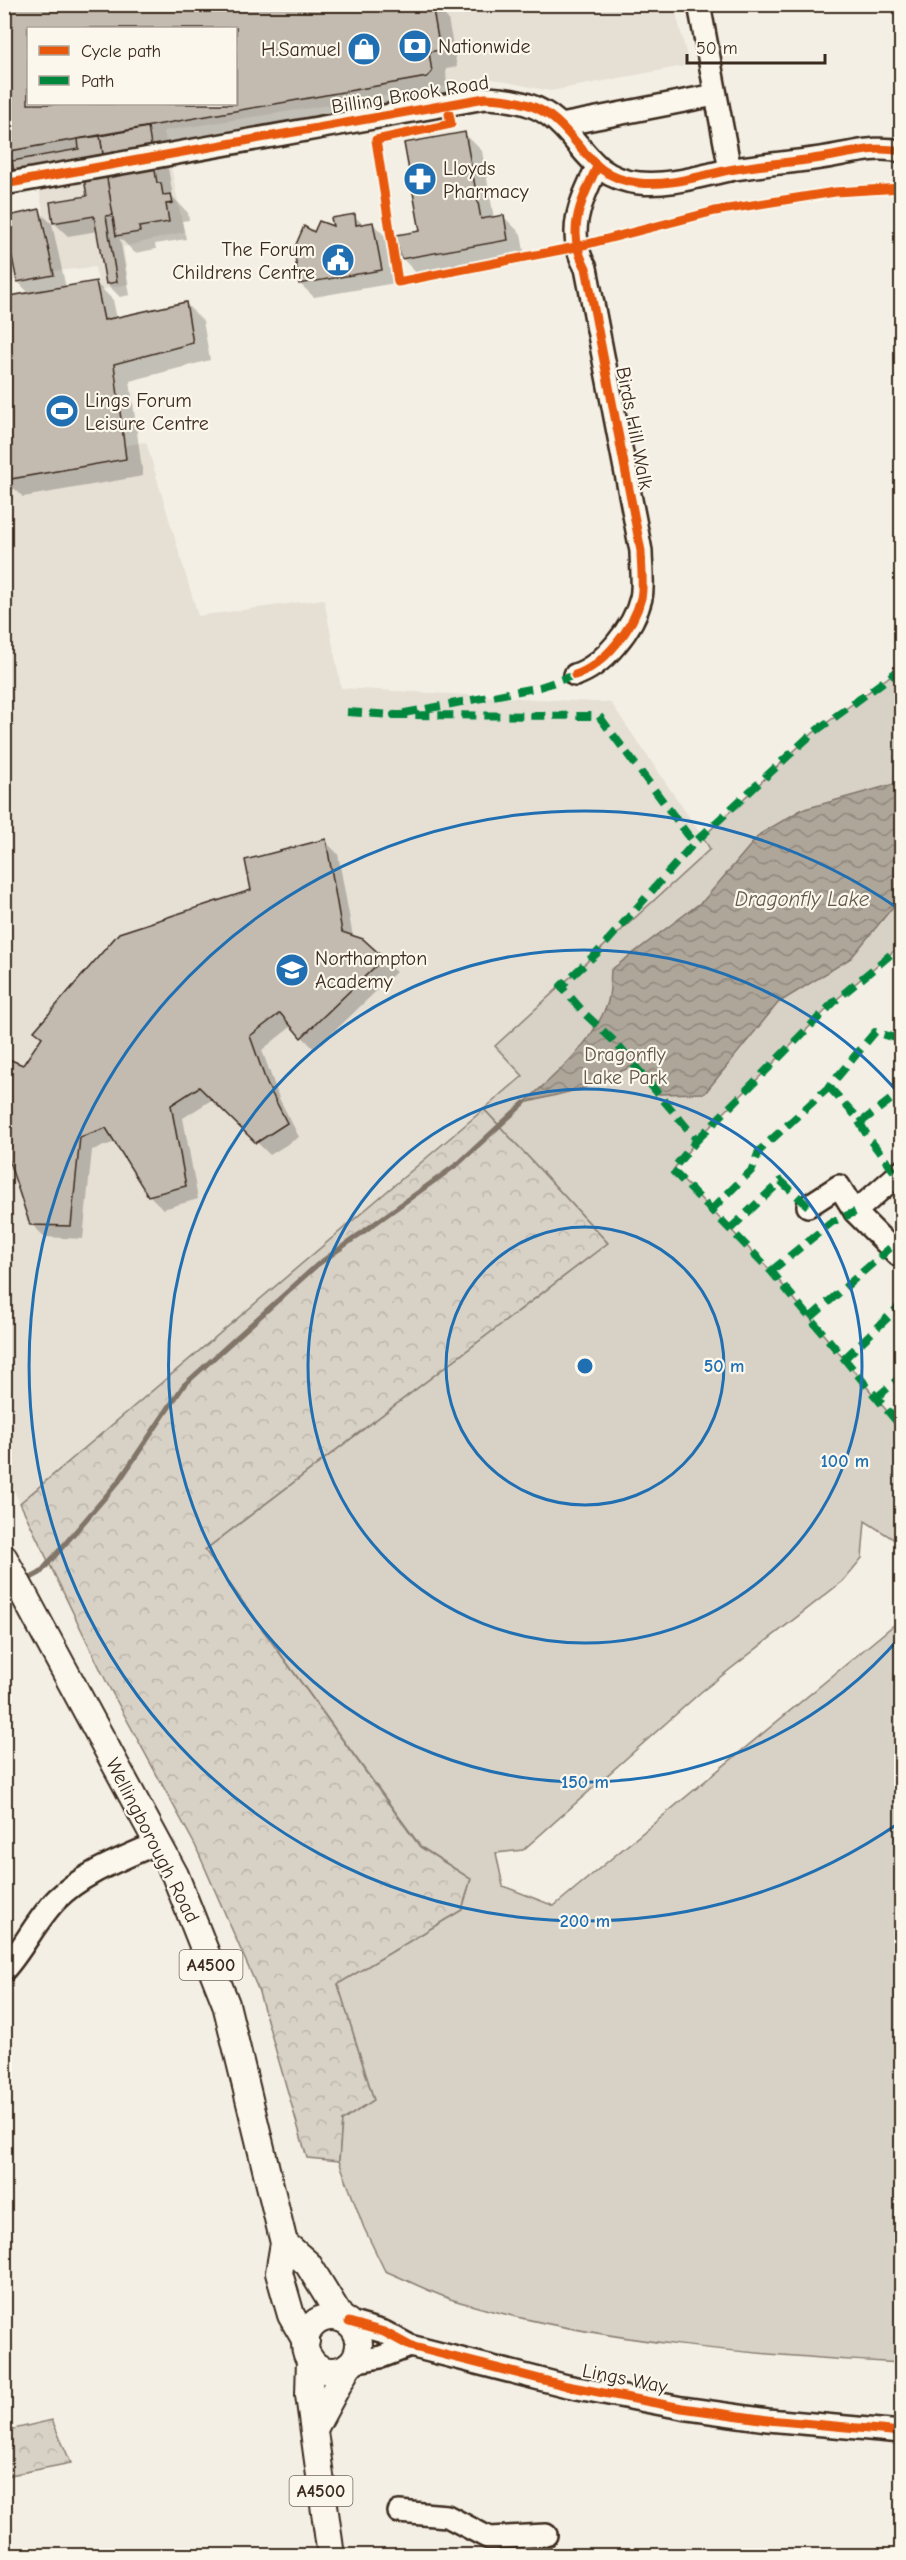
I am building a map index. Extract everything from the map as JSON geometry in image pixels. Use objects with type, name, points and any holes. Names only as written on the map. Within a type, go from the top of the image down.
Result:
[{"type":"main road","name":"Wellingborough Road","points":[[4,1558],[158,1843],[198,1929],[226,2004],[284,2243],[279,2273],[291,2315],[308,2350]]},
{"type":"main road","points":[[284,2243],[308,2264],[345,2320],[356,2331],[359,2342],[358,2353],[315,2427]]},
{"type":"main road","points":[[315,2427],[309,2395],[308,2332],[322,2318],[345,2320]]},
{"type":"main road","points":[[308,2350],[327,2370],[350,2364]]},
{"type":"main road","name":"A4500","points":[[315,2427],[318,2478],[331,2556]]},
{"type":"street","points":[[699,4],[730,170]]},
{"type":"street","points":[[561,124],[715,95]]},
{"type":"street","name":"Billing Brook Road","points":[[4,184],[485,98],[506,99],[536,108],[561,124],[597,167],[638,183],[666,183],[730,170],[844,154],[865,148],[902,151]]},
{"type":"street","name":"Birds Hill Walk","points":[[575,675],[589,671],[622,638],[641,598],[641,551],[586,268],[576,247],[574,224],[580,202],[597,167]]},
{"type":"street","points":[[855,1212],[902,1171]]},
{"type":"street","points":[[808,1206],[839,1186],[855,1212],[898,1256],[902,1252]]},
{"type":"street","points":[[4,1970],[22,1951],[56,1900],[76,1882],[158,1843]]},
{"type":"street","name":"Lings Way","points":[[345,2320],[384,2332],[410,2346],[567,2386],[682,2408],[768,2420],[902,2432]]},
{"type":"street","points":[[350,2364],[381,2357],[410,2346]]},
{"type":"street","points":[[399,2512],[447,2516],[488,2547],[546,2535]]},
{"type":"shaded area","points":[[4,5],[674,5],[689,65],[550,91],[493,79],[164,131],[184,232],[123,247],[129,284],[100,290],[95,267],[54,271],[36,172],[5,177]]},
{"type":"shaded area","name":"Northampton Academy","points":[[146,442],[198,616],[324,599],[341,688],[611,703],[711,849],[495,1046],[523,1075],[20,1503],[5,1472],[5,465]]},
{"type":"green space","name":"Dragonfly Lake Park","points":[[901,668],[901,945],[836,1000],[697,1140],[673,1170],[771,1271],[901,1428],[901,1544],[865,1521],[862,1558],[843,1581],[701,1692],[523,1850],[496,1853],[503,1886],[554,1906],[901,1619],[901,2363],[735,2351],[567,2328],[460,2302],[385,2271],[364,2228],[339,2161],[342,2121],[374,2100],[338,1984],[462,1910],[471,1879],[421,1847],[205,1550],[608,1243],[484,1109],[523,1076],[495,1046],[710,849],[703,837],[813,733]]},
{"type":"green space","points":[[484,1109],[608,1243],[205,1550],[420,1847],[471,1879],[462,1910],[338,1984],[374,2100],[342,2121],[339,2161],[307,2158],[258,1989],[195,1845],[108,1685],[20,1503]]},
{"type":"green space","points":[[52,2420],[71,2463],[5,2476],[5,2431]]},
{"type":"water","name":"Dragonfly Lake","points":[[901,782],[901,897],[851,958],[778,1003],[705,1093],[659,1094],[635,1065],[584,1088],[524,1103],[571,1059],[591,1035],[608,1003],[611,970],[704,900],[760,834],[801,810]]},
{"type":"building","points":[[4,4],[432,4],[440,50],[429,52],[432,72],[427,77],[4,152]]},
{"type":"building","points":[[148,127],[157,183],[161,183],[163,195],[171,194],[173,203],[166,204],[169,222],[139,227],[140,232],[116,236],[100,136]]},
{"type":"building","points":[[465,132],[481,219],[504,215],[508,240],[401,259],[396,235],[420,231],[404,143]]},
{"type":"building","points":[[100,136],[113,215],[106,216],[117,282],[106,284],[94,216],[53,223],[50,202],[87,196],[81,161],[14,172],[12,161],[79,149],[78,139]]},
{"type":"building","points":[[40,209],[54,275],[17,282],[4,217]]},
{"type":"building","name":"The Forum Childrens Centre","points":[[355,214],[356,225],[373,222],[382,270],[299,284],[294,249],[304,226],[314,232],[319,221],[333,226],[331,218]]},
{"type":"building","name":"Lings Forum Leisure Centre","points":[[96,281],[104,320],[186,302],[193,343],[114,364],[126,459],[5,480],[4,297]]},
{"type":"building","points":[[326,839],[342,932],[363,939],[384,958],[301,1038],[280,1013],[250,1036],[267,1084],[287,1123],[256,1143],[199,1087],[171,1105],[186,1186],[148,1196],[106,1128],[80,1137],[71,1226],[30,1225],[4,1146],[4,1057],[23,1065],[42,1037],[34,1031],[119,933],[251,890],[245,860]]},
{"type":"waterway","points":[[25,1581],[40,1573],[119,1481],[184,1385],[317,1265],[459,1163],[524,1103]]},
{"type":"marked path","points":[[902,668],[813,733],[694,843],[597,953],[561,986],[585,1014],[614,1041],[697,1140],[672,1170],[771,1271],[902,1428]]},
{"type":"marked path","points":[[575,675],[540,687],[394,715],[599,716],[694,843]]},
{"type":"marked path","points":[[347,712],[394,715]]},
{"type":"marked path","points":[[697,1140],[836,1000],[902,945]]},
{"type":"marked path","points":[[711,1210],[752,1170],[759,1151],[829,1087],[875,1032],[899,1039],[902,1036]]},
{"type":"marked path","points":[[829,1087],[855,1115],[870,1140],[897,1175]]},
{"type":"marked path","points":[[860,1123],[902,1091]]},
{"type":"marked path","points":[[730,1229],[781,1181],[808,1206]]},
{"type":"marked path","points":[[771,1271],[832,1222],[855,1212]]},
{"type":"marked path","points":[[810,1318],[890,1248]]},
{"type":"marked path","points":[[844,1359],[902,1304]]},
{"type":"marked path","points":[[876,1398],[902,1376]]},
{"type":"cycle path","points":[[4,184],[485,98],[519,102],[543,111],[561,126],[598,166],[622,180],[639,183],[673,182],[729,170],[866,150],[902,151]]},
{"type":"cycle path","points":[[449,114],[451,124],[376,140],[398,282],[576,247],[715,211],[835,192],[902,188]]},
{"type":"cycle path","points":[[575,675],[596,663],[616,644],[632,621],[641,598],[642,587],[641,551],[586,268],[577,242],[576,229],[581,204],[597,167]]},
{"type":"cycle path","points":[[349,2322],[384,2332],[410,2346],[567,2386],[682,2408],[768,2420],[902,2432]]},
{"type":"place","name":"Nationwide","points":[[415,46]]},
{"type":"place","name":"H.Samuel","points":[[364,49]]},
{"type":"place","name":"Lloyds Pharmacy","points":[[420,179]]},
{"type":"place","name":"The Forum Childrens Centre","points":[[338,260]]},
{"type":"place","name":"Lings Forum Leisure Centre","points":[[62,411]]},
{"type":"place","name":"Northampton Academy","points":[[292,970]]}]
